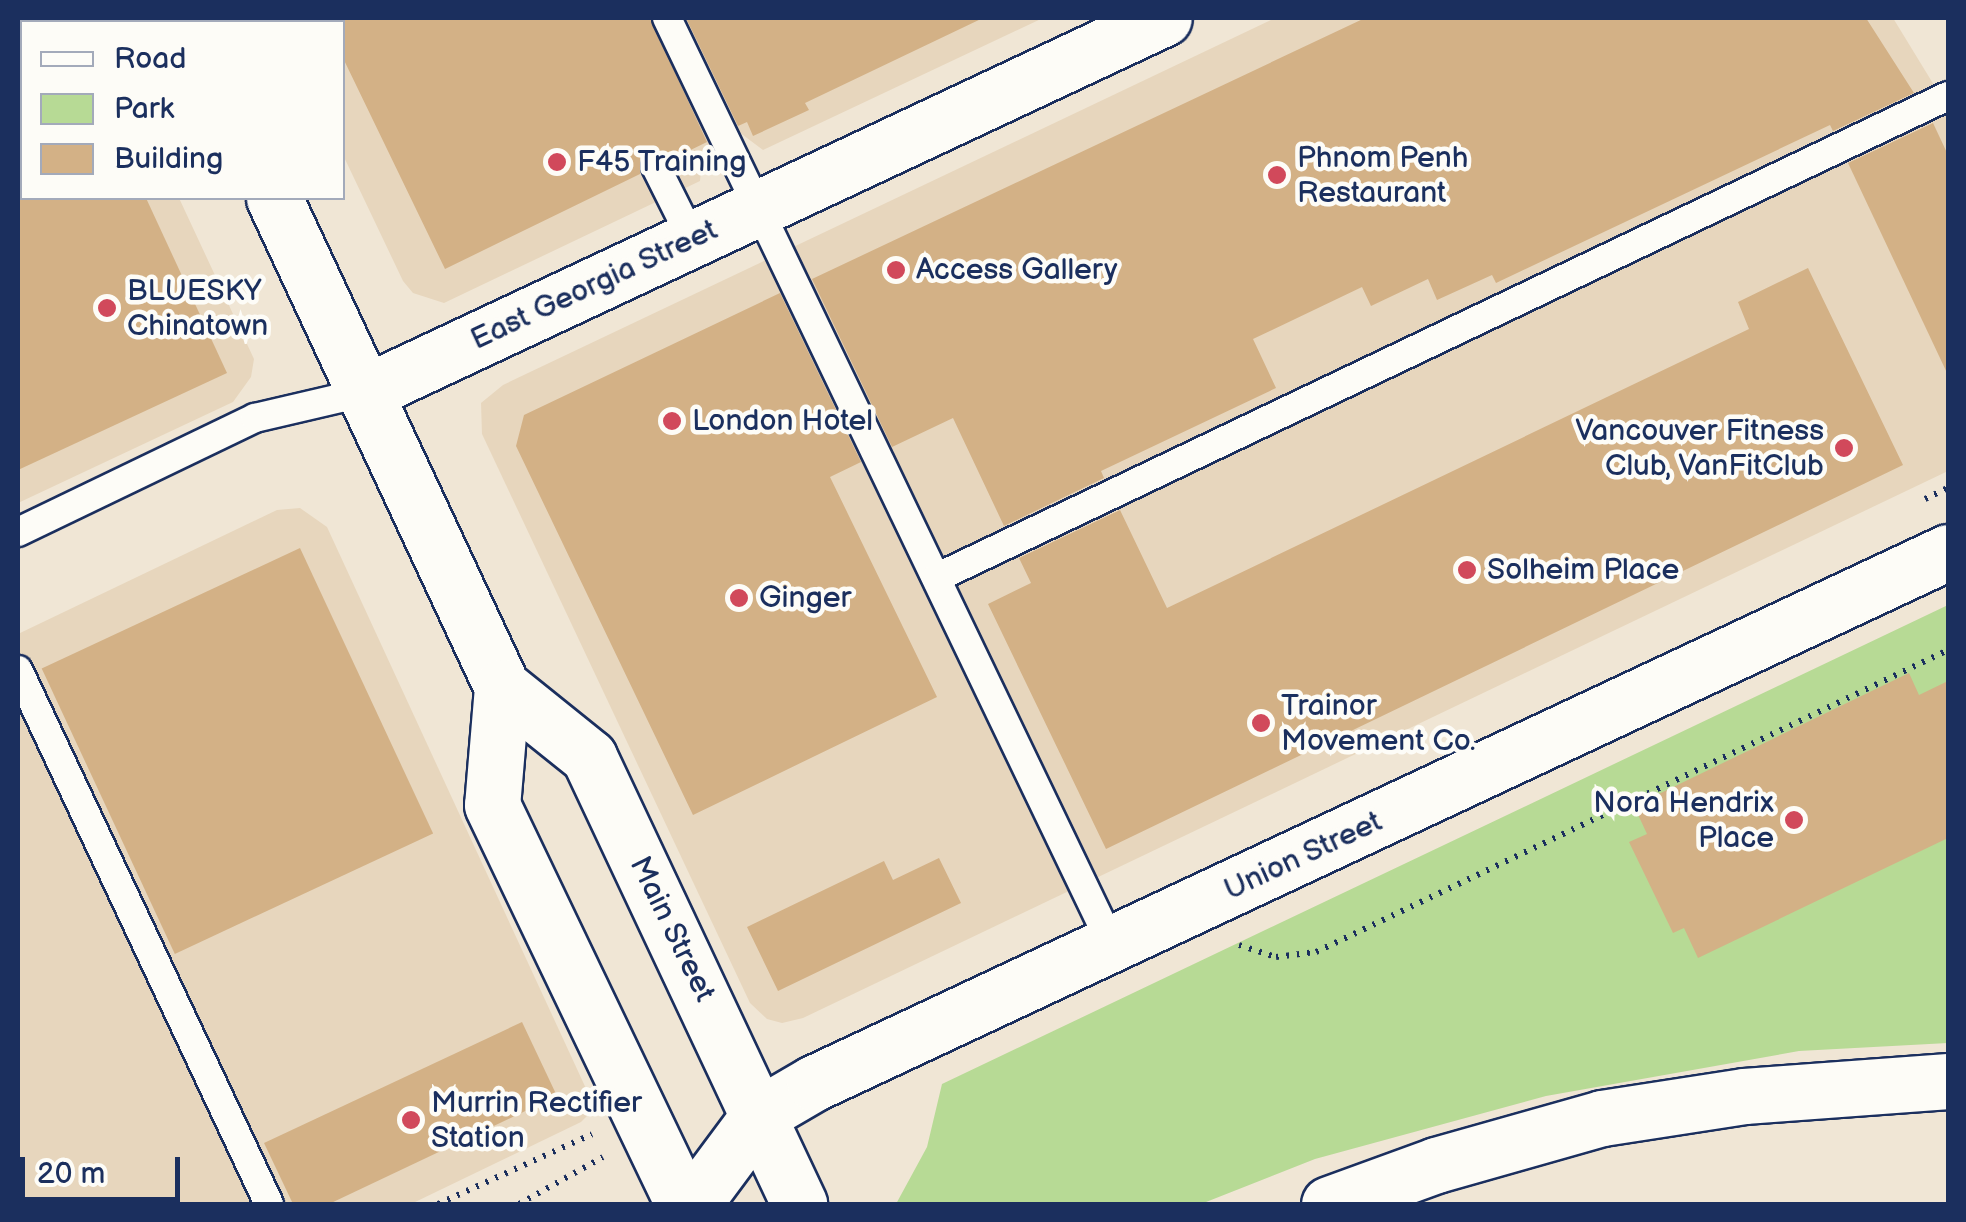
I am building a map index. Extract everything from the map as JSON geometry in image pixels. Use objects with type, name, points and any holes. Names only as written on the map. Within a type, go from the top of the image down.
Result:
[{"type":"main road","name":"East Georgia Street","points":[[366,392],[1164,18]]},
{"type":"main road","name":"Main Street","points":[[275,200],[502,687],[590,757],[799,1204]]},
{"type":"main road","name":"Union Street","points":[[692,1204],[759,1115],[814,1083],[1948,552]]},
{"type":"main road","name":"Main Street","points":[[502,687],[492,805],[682,1204]]},
{"type":"main road","points":[[1329,1204],[1436,1165],[1602,1118],[1744,1096],[1948,1082]]},
{"type":"lane","points":[[667,18],[1112,946]]},
{"type":"lane","points":[[936,578],[1948,96]]},
{"type":"lane","points":[[656,166],[692,239]]},
{"type":"lane","name":"East Georgia Street","points":[[18,532],[255,418],[366,392]]},
{"type":"lane","points":[[18,670],[269,1204]]},
{"type":"path","points":[[1223,940],[1276,957],[1316,952],[1948,650]]},
{"type":"path","points":[[438,1204],[588,1136]]},
{"type":"path","points":[[518,1204],[598,1158]]},
{"type":"shaded area","name":"BLUESKY Chinatown","points":[[18,18],[93,18],[20,20],[20,200],[180,200],[254,359],[251,377],[233,402],[18,503]]},
{"type":"shaded area","points":[[1043,18],[763,150],[739,132],[703,148],[700,181],[444,303],[413,293],[403,281],[345,159],[345,20],[278,20]]},
{"type":"shaded area","points":[[1275,18],[1893,18],[1948,108],[1948,471],[803,1018],[782,1023],[767,1019],[750,1003],[482,434],[481,403],[503,385]]},
{"type":"shaded area","points":[[300,508],[327,527],[589,1095],[591,1112],[581,1122],[411,1204],[18,1204],[18,634],[277,510]]},
{"type":"green space","points":[[1948,605],[1948,1043],[1799,1051],[1546,1096],[1315,1159],[1201,1204],[896,1204],[927,1147],[942,1084]]},
{"type":"building","points":[[650,18],[707,142],[672,159],[665,152],[649,151],[641,158],[640,174],[445,269],[345,62],[342,20]]},
{"type":"building","points":[[686,18],[983,18],[805,103],[809,110],[753,136],[747,122],[738,126]]},
{"type":"building","points":[[1365,18],[1866,18],[1914,93],[1833,131],[1830,125],[1496,283],[1492,275],[1437,300],[1428,279],[1371,306],[1362,287],[1253,339],[1276,388],[1101,471],[1104,478],[1004,526],[953,418],[892,447],[812,279]]},
{"type":"building","points":[[1933,123],[1948,155],[1948,375],[1848,163]]},
{"type":"building","name":"BLUESKY Chinatown","points":[[18,198],[147,200],[227,373],[18,470]]},
{"type":"building","name":"Solheim Place","points":[[1808,268],[1903,465],[1106,849],[988,604],[1031,583],[1019,558],[1120,510],[1167,608],[1749,329],[1738,302]]},
{"type":"building","points":[[780,293],[861,462],[830,477],[937,697],[693,815],[516,446],[524,415]]},
{"type":"building","points":[[300,548],[433,833],[175,954],[42,668]]},
{"type":"building","name":"Nora Hendrix Place","points":[[1909,673],[1919,695],[1948,681],[1948,838],[1698,958],[1684,928],[1673,933],[1629,842],[1647,834],[1634,806]]},
{"type":"building","points":[[939,858],[961,903],[778,991],[747,927],[884,861],[893,880]]},
{"type":"building","name":"Murrin Rectifier Station","points":[[522,1022],[557,1096],[329,1204],[293,1204],[264,1143]]},
{"type":"place","name":"F45 Training","points":[[557,162]]},
{"type":"place","name":"Phnom Penh Restaurant","points":[[1277,175]]},
{"type":"place","name":"Access Gallery","points":[[896,270]]},
{"type":"place","name":"BLUESKY Chinatown","points":[[107,308]]},
{"type":"place","name":"London Hotel","points":[[672,421]]},
{"type":"place","name":"Vancouver Fitness Club, VanFitClub","points":[[1844,448]]},
{"type":"place","name":"Solheim Place","points":[[1467,570]]},
{"type":"place","name":"Ginger","points":[[739,598]]},
{"type":"place","name":"Trainor Movement Co.","points":[[1261,723]]},
{"type":"place","name":"Nora Hendrix Place","points":[[1794,820]]},
{"type":"place","name":"Murrin Rectifier Station","points":[[411,1120]]}]
